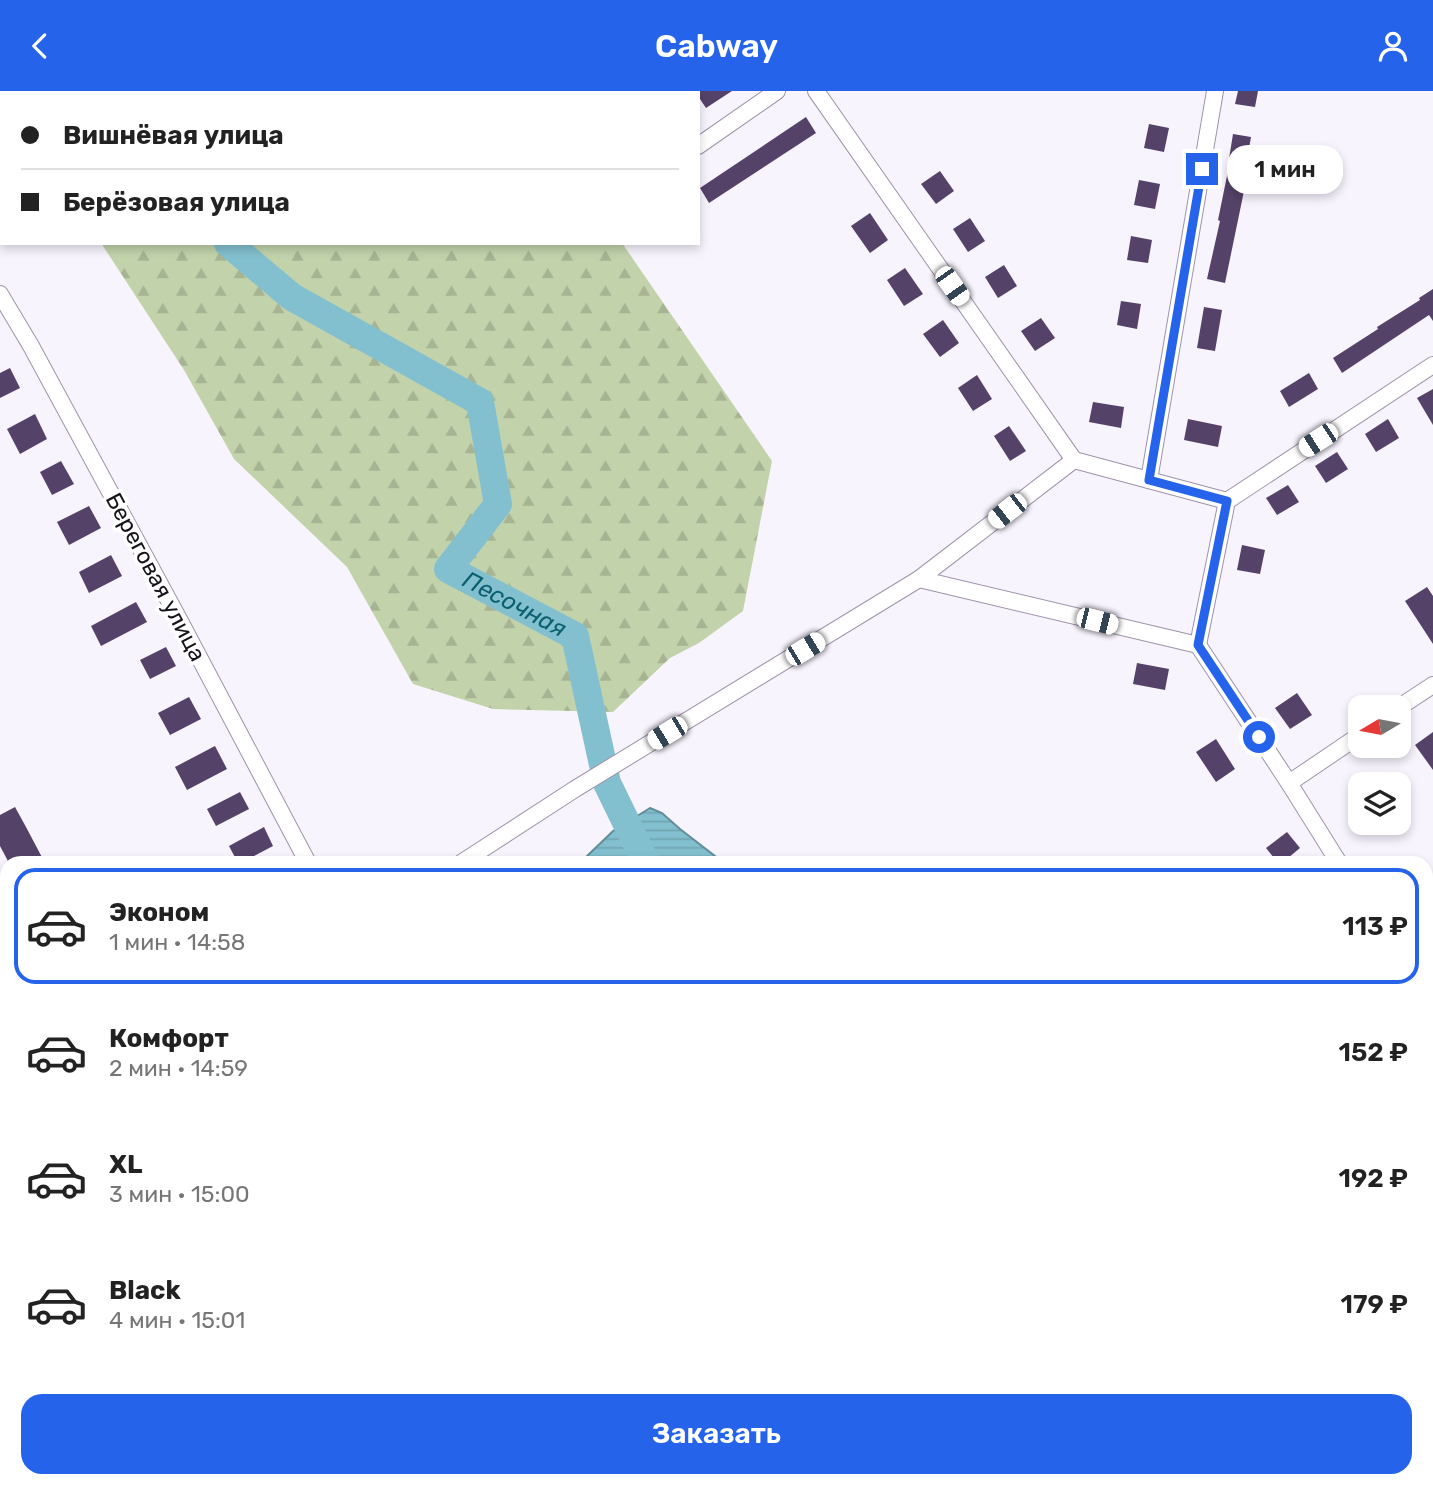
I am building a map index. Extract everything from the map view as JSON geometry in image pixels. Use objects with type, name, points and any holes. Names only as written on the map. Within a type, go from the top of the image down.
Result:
[{"type":"street","points":[[700,145],[777,91]]},
{"type":"street","points":[[816,91],[1074,460],[1227,501]]},
{"type":"street","points":[[1149,480],[1215,91]]},
{"type":"street","name":"Береговая улица","points":[[0,294],[31,345],[304,856]]},
{"type":"street","points":[[1198,645],[1227,501],[1433,365]]},
{"type":"street","points":[[472,856],[575,789],[919,579],[1074,460]]},
{"type":"street","points":[[919,579],[1198,645],[1335,856]]},
{"type":"street","points":[[1411,699],[1433,685]]},
{"type":"street","points":[[1289,783],[1348,742]]},
{"type":"green space","points":[[102,245],[623,245],[772,461],[743,611],[699,643],[670,658],[613,712],[493,709],[413,684],[347,567],[234,459],[184,370]]},
{"type":"water","points":[[650,808],[662,813],[715,856],[587,856],[613,831]]},
{"type":"building","points":[[700,91],[732,91],[706,108],[700,99]]},
{"type":"building","points":[[1238,91],[1258,91],[1255,107],[1235,104]]},
{"type":"building","points":[[806,117],[816,133],[709,203],[700,188]]},
{"type":"building","points":[[1149,124],[1169,128],[1164,152],[1144,148]]},
{"type":"building","points":[[1233,134],[1251,137],[1242,190],[1244,191],[1225,283],[1207,279],[1220,221],[1218,220]]},
{"type":"building","points":[[940,171],[954,191],[936,204],[921,184]]},
{"type":"building","points":[[1139,180],[1160,184],[1155,209],[1134,205]]},
{"type":"building","points":[[870,213],[888,240],[870,253],[851,226]]},
{"type":"building","points":[[970,218],[985,241],[968,252],[953,229]]},
{"type":"building","points":[[1131,236],[1152,240],[1148,263],[1127,260]]},
{"type":"building","points":[[1004,265],[1017,286],[998,298],[985,277]]},
{"type":"building","points":[[905,268],[923,294],[904,306],[887,280]]},
{"type":"building","points":[[1433,289],[1433,321],[1429,315],[1342,373],[1333,358]]},
{"type":"building","points":[[1121,301],[1141,304],[1137,329],[1117,325]]},
{"type":"building","points":[[1204,307],[1222,310],[1215,351],[1197,348]]},
{"type":"building","points":[[1041,318],[1055,338],[1035,351],[1021,331]]},
{"type":"building","points":[[943,320],[959,343],[940,357],[923,334]]},
{"type":"building","points":[[10,368],[20,388],[0,398],[0,373]]},
{"type":"building","points":[[1309,373],[1318,389],[1289,407],[1280,391]]},
{"type":"building","points":[[977,375],[992,399],[973,411],[958,388]]},
{"type":"building","points":[[1433,389],[1433,425],[1417,398]]},
{"type":"building","points":[[1093,402],[1124,407],[1121,428],[1089,422]]},
{"type":"building","points":[[35,414],[47,439],[20,454],[7,429]]},
{"type":"building","points":[[1188,419],[1222,426],[1218,447],[1184,440]]},
{"type":"building","points":[[1388,419],[1399,438],[1376,452],[1365,434]]},
{"type":"building","points":[[1009,426],[1026,451],[1010,461],[994,436]]},
{"type":"building","points":[[1337,452],[1348,469],[1326,483],[1315,466]]},
{"type":"building","points":[[61,461],[74,484],[52,495],[40,472]]},
{"type":"building","points":[[1288,485],[1299,502],[1277,515],[1266,498]]},
{"type":"building","points":[[89,506],[101,528],[69,545],[57,522]]},
{"type":"building","points":[[1242,545],[1265,550],[1260,574],[1237,570]]},
{"type":"building","points":[[111,555],[122,576],[89,593],[79,572]]},
{"type":"building","points":[[1427,587],[1433,596],[1433,644],[1405,601]]},
{"type":"building","points":[[136,602],[147,622],[101,646],[91,626]]},
{"type":"building","points":[[166,647],[176,666],[150,679],[140,660]]},
{"type":"building","points":[[1137,663],[1169,669],[1165,690],[1133,684]]},
{"type":"building","points":[[1297,693],[1312,715],[1290,729],[1275,708]]},
{"type":"building","points":[[189,697],[201,719],[170,735],[158,713]]},
{"type":"building","points":[[1433,732],[1433,770],[1415,745]]},
{"type":"building","points":[[1216,739],[1235,769],[1216,782],[1196,752]]},
{"type":"building","points":[[215,746],[227,769],[187,790],[175,767]]},
{"type":"building","points":[[240,792],[249,809],[216,826],[207,809]]},
{"type":"building","points":[[15,807],[41,856],[5,856],[0,846],[0,815]]},
{"type":"building","points":[[264,827],[273,846],[254,856],[234,856],[229,846]]},
{"type":"building","points":[[1287,832],[1300,848],[1290,856],[1272,856],[1266,848]]},
{"type":"waterway","name":"Песочная","points":[[230,245],[292,297],[480,402],[498,504],[448,569],[575,636],[607,783],[643,856]]},
{"type":"route","points":[[1202,169],[1149,480],[1227,501],[1198,645],[1259,737]]}]
